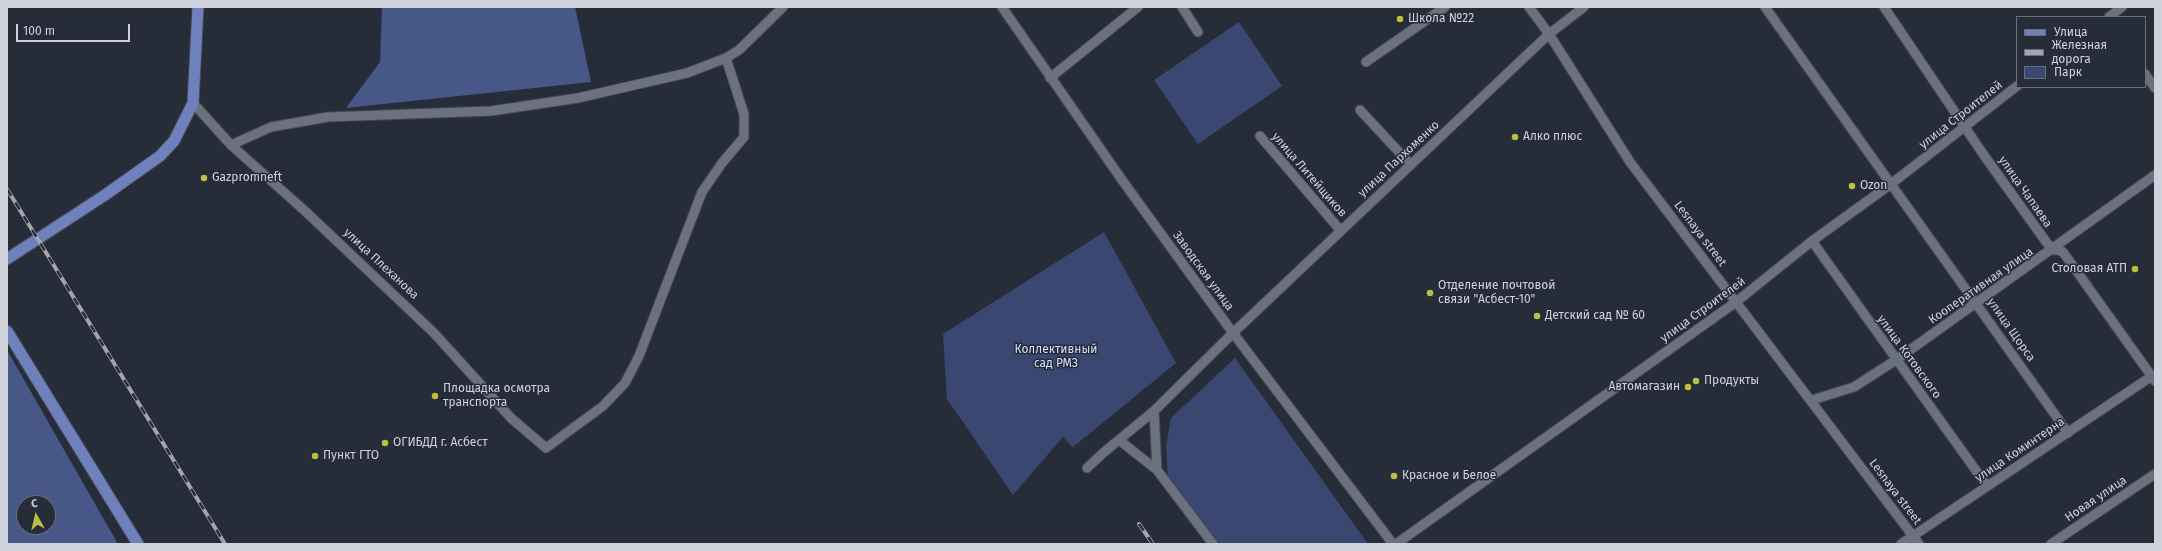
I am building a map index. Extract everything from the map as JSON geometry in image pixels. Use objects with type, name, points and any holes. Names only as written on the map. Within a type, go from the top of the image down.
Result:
[{"type":"main road","points":[[7,259],[105,195],[160,156],[180,131],[193,103],[198,7]]},
{"type":"main road","points":[[7,331],[138,544]]},
{"type":"street","points":[[230,145],[271,127],[328,117],[491,111],[578,98],[687,73],[726,58],[739,50],[783,7]]},
{"type":"street","name":"Заводская улица","points":[[1002,7],[1050,78],[1233,332],[1394,544]]},
{"type":"street","points":[[1050,78],[1138,7]]},
{"type":"street","points":[[1182,7],[1198,32]]},
{"type":"street","points":[[1366,62],[1445,7]]},
{"type":"street","name":"Lesnaya street","points":[[1529,7],[1549,34],[1630,162],[1812,400],[1919,544]]},
{"type":"street","name":"улица Пархоменко","points":[[1087,468],[1154,411],[1233,332],[1549,34],[1584,7]]},
{"type":"street","name":"улица Щорса","points":[[1765,7],[2068,433]]},
{"type":"street","name":"улица Чапаева","points":[[1884,7],[2052,250],[2063,252],[2153,378]]},
{"type":"street","points":[[2110,16],[2122,7]]},
{"type":"street","name":"улица Плеханова","points":[[193,103],[230,145],[305,211],[429,328],[511,418],[546,448],[603,406],[625,383],[640,356],[702,192],[722,163],[744,137],[744,114],[726,58]]},
{"type":"street","points":[[2146,75],[2155,88]]},
{"type":"street","name":"улица Строителей","points":[[1394,544],[1736,302],[1812,241],[1891,184],[2016,87]]},
{"type":"street","points":[[1360,110],[1411,164]]},
{"type":"street","name":"улица Литейщиков","points":[[1260,136],[1341,230]]},
{"type":"street","name":"Кооперативная улица","points":[[1812,400],[1854,387],[1896,360],[2155,175]]},
{"type":"street","name":"улица Котовского","points":[[1812,241],[1987,486]]},
{"type":"street","name":"улица Коминтерна","points":[[1902,544],[1913,535],[1987,486],[2153,378]]},
{"type":"street","points":[[1154,411],[1157,470]]},
{"type":"street","points":[[1119,440],[1157,470],[1213,544]]},
{"type":"street","name":"Новая улица","points":[[2051,544],[2155,474]]},
{"type":"green space","points":[[1239,22],[1282,86],[1198,144],[1154,80]]},
{"type":"green space","name":"Коллективный сад РМЗ","points":[[1104,232],[1176,363],[1073,447],[1063,437],[1013,495],[947,399],[943,334]]},
{"type":"green space","points":[[1235,358],[1368,544],[1220,544],[1168,477],[1166,446],[1171,418]]},
{"type":"shaded area","points":[[382,7],[575,7],[591,82],[346,108],[380,62]]},
{"type":"shaded area","points":[[7,350],[118,544],[7,544]]},
{"type":"railway","points":[[7,189],[225,544]]},
{"type":"railway","points":[[1139,524],[1153,544]]},
{"type":"place","name":"Школа №22","points":[[1400,19]]},
{"type":"place","name":"Алко плюс","points":[[1515,137]]},
{"type":"place","name":"Gazpromneft","points":[[204,178]]},
{"type":"place","name":"Ozon","points":[[1852,186]]},
{"type":"place","name":"Столовая АТП","points":[[2135,269]]},
{"type":"place","name":"Отделение почтовой связи \"Асбест-10\"","points":[[1430,293]]},
{"type":"place","name":"Детский сад № 60","points":[[1537,316]]},
{"type":"place","name":"Продукты","points":[[1696,381]]},
{"type":"place","name":"Автомагазин","points":[[1688,387]]},
{"type":"place","name":"Площадка осмотра транспорта","points":[[435,396]]},
{"type":"place","name":"ОГИБДД г. Асбест","points":[[385,443]]},
{"type":"place","name":"Пункт ГТО","points":[[315,456]]},
{"type":"place","name":"Красное и Белое","points":[[1394,476]]}]
